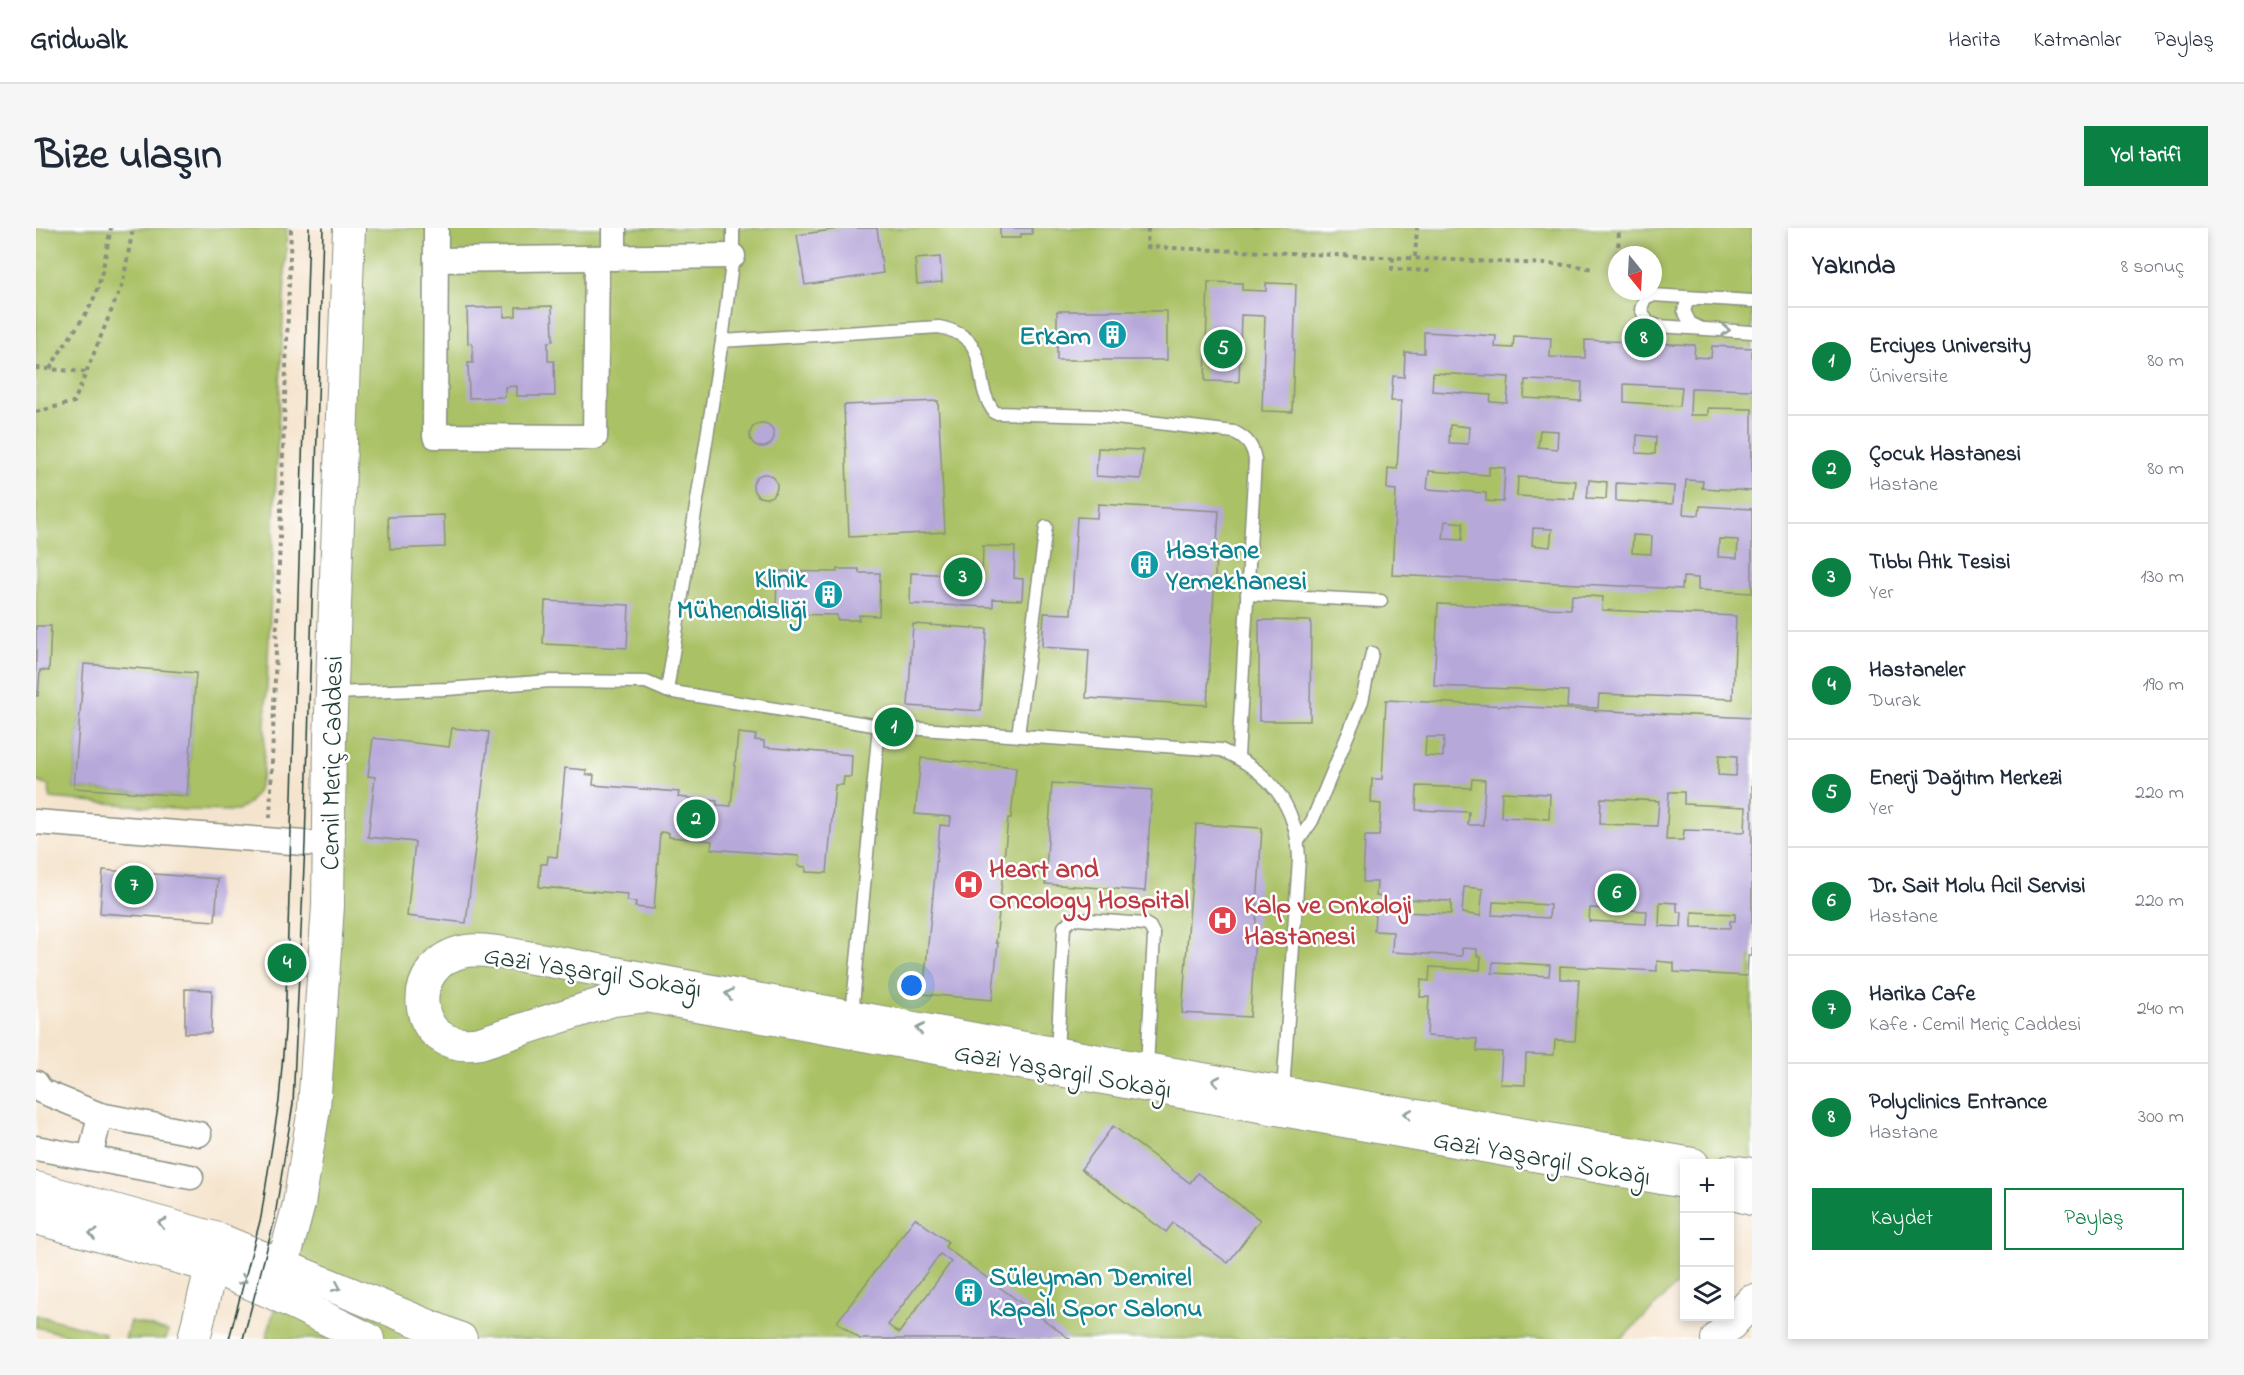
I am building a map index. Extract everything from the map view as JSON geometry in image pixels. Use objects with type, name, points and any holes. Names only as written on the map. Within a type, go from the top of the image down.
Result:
[{"type":"street","name":"Cemil Meriç Caddesi","points":[[279,1279],[299,1204],[314,1108],[324,989],[331,693],[348,228]]},
{"type":"street","points":[[436,228],[435,436],[595,437],[606,258],[614,228]]},
{"type":"street","points":[[436,260],[733,256]]},
{"type":"street","points":[[36,822],[329,845]]},
{"type":"street","name":"Gazi Yaşargil Sokağı","points":[[1680,1162],[478,950],[457,953],[439,964],[426,979],[421,995],[424,1013],[432,1029],[446,1041],[457,1045],[480,1043],[613,1000],[646,996],[1680,1181]]},
{"type":"street","points":[[36,1083],[41,1091],[100,1115],[199,1134]]},
{"type":"street","points":[[90,1158],[100,1115]]},
{"type":"street","points":[[36,1148],[191,1177]]},
{"type":"street","points":[[1734,1172],[1752,1174]]},
{"type":"street","points":[[36,1188],[214,1252],[279,1279],[461,1339]]},
{"type":"street","points":[[1734,1194],[1752,1199]]},
{"type":"street","points":[[36,1218],[214,1252]]},
{"type":"street","points":[[194,1339],[214,1252]]},
{"type":"street","points":[[279,1279],[368,1339]]},
{"type":"street","points":[[1717,1339],[1752,1301]]},
{"type":"lane","points":[[667,691],[722,341],[733,256],[733,228]]},
{"type":"lane","points":[[1752,301],[1652,295],[1644,298],[1641,309],[1648,323],[1658,326],[1752,332]]},
{"type":"lane","points":[[1697,298],[1687,302],[1684,311],[1690,323],[1701,328]]},
{"type":"lane","points":[[722,341],[939,327],[960,334],[975,349],[981,369],[982,391],[987,403],[995,413],[1100,416],[1234,432],[1242,436],[1249,442],[1255,460],[1238,757]]},
{"type":"lane","points":[[1018,735],[1046,527]]},
{"type":"lane","points":[[1247,594],[1381,601]]},
{"type":"lane","points":[[1298,842],[1312,821],[1362,701],[1372,653]]},
{"type":"lane","points":[[331,693],[447,689],[551,681],[646,682],[667,691],[879,726],[1221,750],[1238,757],[1254,768],[1279,794],[1294,824],[1298,842],[1299,859],[1282,1092]]},
{"type":"lane","points":[[852,1016],[879,726]]},
{"type":"lane","points":[[1057,1053],[1064,927],[1071,920],[1077,919],[1139,922],[1150,927],[1154,935],[1147,1069]]},
{"type":"path","points":[[50,369],[63,344],[89,308],[100,276],[111,228]]},
{"type":"path","points":[[36,412],[74,402],[123,282],[133,228]]},
{"type":"path","points":[[269,841],[291,228]]},
{"type":"path","points":[[1148,228],[1147,247],[1415,257],[1593,269]]},
{"type":"path","points":[[1415,257],[1416,228]]},
{"type":"path","points":[[1618,246],[1619,228]]},
{"type":"path","points":[[1393,257],[1392,269],[1430,271]]},
{"type":"path","points":[[36,368],[86,372]]},
{"type":"green space","points":[[36,228],[287,228],[263,774],[257,792],[249,803],[237,811],[185,810],[50,798],[49,786],[36,781],[36,696],[38,696],[40,670],[49,671],[36,645]],"holes":[[[84,664],[196,673],[187,796],[74,788]]]},
{"type":"green space","points":[[338,228],[1752,228],[1752,1170],[1734,1208],[1734,1159],[1680,1159],[1680,1282],[1621,1339],[266,1339],[310,1168]]},
{"type":"green space","points":[[36,1315],[105,1333],[104,1339],[83,1339],[36,1327]]},
{"type":"green space","points":[[130,1321],[168,1331],[166,1339],[125,1339]]},
{"type":"building","points":[[846,228],[877,228],[883,273],[805,285],[797,235]]},
{"type":"building","points":[[1000,228],[1032,228],[1032,234],[1021,234],[1021,238],[1000,238]]},
{"type":"building","points":[[940,257],[942,282],[917,284],[915,259]]},
{"type":"building","points":[[1208,282],[1242,283],[1242,290],[1266,291],[1266,283],[1296,284],[1292,412],[1262,411],[1265,316],[1241,315],[1239,382],[1205,381]]},
{"type":"building","points":[[552,306],[553,341],[548,342],[548,361],[554,361],[555,396],[517,396],[517,386],[505,387],[505,397],[469,398],[468,363],[473,363],[472,343],[468,344],[467,308],[504,307],[504,317],[516,316],[516,307]]},
{"type":"building","name":"Erkam","points":[[1057,311],[1167,311],[1167,360],[1057,360]]},
{"type":"building","points":[[1424,332],[1496,336],[1495,347],[1513,348],[1514,336],[1551,338],[1550,357],[1585,358],[1585,340],[1695,345],[1694,357],[1711,358],[1712,346],[1752,348],[1752,390],[1691,388],[1690,415],[1708,415],[1708,408],[1752,409],[1752,491],[1702,488],[1703,481],[1686,480],[1683,514],[1699,515],[1700,506],[1752,509],[1752,593],[1698,590],[1698,578],[1683,577],[1682,589],[1392,575],[1396,490],[1387,489],[1388,468],[1397,469],[1401,401],[1391,401],[1393,376],[1404,377],[1405,352],[1424,353]],"holes":[[[1433,373],[1509,377],[1507,403],[1490,402],[1491,395],[1432,391]],[[1525,380],[1582,382],[1581,401],[1524,398]],[[1624,384],[1682,387],[1680,406],[1624,402]],[[1450,425],[1469,427],[1468,444],[1449,443]],[[1540,430],[1558,431],[1557,449],[1538,447]],[[1637,435],[1656,437],[1655,454],[1636,453]],[[1489,467],[1505,468],[1503,502],[1486,501],[1486,493],[1427,489],[1429,471],[1489,475]],[[1518,477],[1576,481],[1574,499],[1517,496]],[[1589,480],[1607,482],[1606,499],[1587,498]],[[1616,483],[1674,486],[1673,504],[1616,501]],[[1445,521],[1463,523],[1462,540],[1443,539]],[[1533,528],[1552,529],[1550,547],[1532,545]],[[1633,535],[1652,536],[1651,554],[1632,553]],[[1719,539],[1738,540],[1737,558],[1718,557]]]},
{"type":"building","points":[[938,401],[945,532],[849,537],[844,405]]},
{"type":"building","points":[[762,423],[770,427],[774,435],[770,443],[762,447],[754,443],[750,435],[754,427]]},
{"type":"building","points":[[1098,448],[1143,450],[1141,479],[1096,476]]},
{"type":"building","points":[[765,474],[773,478],[777,486],[773,494],[765,498],[757,494],[753,486],[757,478]]},
{"type":"building","name":"Hastane Yemekhanesi","points":[[1098,504],[1219,511],[1207,705],[1086,698],[1089,650],[1042,647],[1044,613],[1071,614],[1077,517],[1097,518]]},
{"type":"building","points":[[444,515],[445,547],[390,549],[388,517]]},
{"type":"building","points":[[983,546],[1015,547],[1014,578],[1023,579],[1022,600],[993,599],[993,607],[910,604],[911,573],[982,576]]},
{"type":"building","name":"Klinik Mühendisliği","points":[[837,569],[859,569],[859,573],[880,573],[879,616],[859,615],[859,620],[837,620],[837,615],[776,614],[777,571],[837,572]]},
{"type":"building","points":[[1572,595],[1603,597],[1602,610],[1736,616],[1733,699],[1599,694],[1598,708],[1567,707],[1568,691],[1434,686],[1438,604],[1571,609]]},
{"type":"building","points":[[545,601],[629,605],[627,648],[543,644]]},
{"type":"building","points":[[1259,620],[1311,621],[1310,721],[1259,721]]},
{"type":"building","points":[[913,624],[987,629],[981,711],[908,706]]},
{"type":"building","points":[[36,626],[51,626],[49,671],[40,670],[38,696],[36,696]]},
{"type":"building","points":[[84,664],[196,673],[187,796],[74,788]]},
{"type":"building","points":[[1386,700],[1752,718],[1752,956],[1748,956],[1747,976],[1674,972],[1674,963],[1657,961],[1657,971],[1560,966],[1560,979],[1579,979],[1575,1041],[1555,1040],[1554,1055],[1526,1054],[1525,1085],[1500,1084],[1502,1052],[1477,1051],[1477,1039],[1427,1036],[1429,997],[1420,997],[1421,980],[1429,981],[1430,967],[1480,970],[1481,957],[1477,956],[1477,949],[1462,948],[1462,956],[1392,952],[1393,932],[1374,931],[1375,912],[1381,912],[1382,897],[1376,896],[1377,882],[1363,882],[1365,836],[1379,836],[1381,804],[1371,803],[1372,779],[1382,779]],"holes":[[[1426,737],[1444,737],[1443,757],[1425,756]],[[1719,755],[1737,756],[1736,776],[1718,775]],[[1472,779],[1485,780],[1483,825],[1468,825],[1469,812],[1416,810],[1417,786],[1471,788]],[[1502,792],[1550,794],[1549,819],[1501,817]],[[1669,792],[1684,792],[1684,804],[1746,807],[1745,832],[1684,830],[1683,840],[1666,840]],[[1601,798],[1659,801],[1657,826],[1600,824]],[[1464,887],[1483,889],[1480,916],[1462,913]],[[1404,899],[1451,901],[1451,914],[1403,912]],[[1493,902],[1550,905],[1549,918],[1492,915]],[[1660,902],[1677,903],[1677,912],[1682,912],[1681,927],[1659,926]],[[1590,908],[1647,911],[1646,924],[1589,921]],[[1692,912],[1735,914],[1735,921],[1730,921],[1730,928],[1692,927]],[[1493,962],[1550,965],[1549,976],[1492,973]]]},
{"type":"building","points":[[452,728],[489,732],[466,923],[407,916],[415,842],[368,837],[375,777],[368,776],[373,738],[449,747]]},
{"type":"building","points":[[738,733],[756,735],[755,740],[764,741],[764,747],[852,755],[851,777],[844,777],[843,785],[835,785],[827,873],[806,872],[806,867],[798,866],[799,856],[711,849],[712,841],[669,837],[669,833],[660,832],[654,909],[635,907],[636,902],[627,901],[628,894],[539,887],[541,864],[547,864],[548,856],[557,857],[565,768],[586,770],[586,775],[594,775],[593,785],[679,792],[678,797],[717,801],[717,805],[731,806]]},
{"type":"building","name":"Heart and Oncology Hospital","points":[[921,758],[1016,767],[1011,818],[1008,818],[992,1000],[923,994],[940,825],[950,826],[951,817],[915,814]]},
{"type":"building","points":[[1052,783],[1152,790],[1145,891],[1045,884]]},
{"type":"building","name":"Kalp ve Onkoloji Hastanesi","points":[[1196,824],[1262,828],[1250,1017],[1182,1013]]},
{"type":"building","points":[[103,870],[218,879],[215,921],[100,913]]},
{"type":"building","points":[[185,989],[212,990],[211,1033],[185,1033]]},
{"type":"building","points":[[1113,1126],[1190,1183],[1197,1173],[1260,1220],[1228,1263],[1173,1223],[1166,1232],[1081,1169]]},
{"type":"building","name":"Süleyman Demirel Kapalı Spor Salonu","points":[[915,1218],[948,1242],[945,1247],[1070,1339],[860,1339],[837,1322]],"holes":[[[940,1254],[951,1262],[899,1333],[888,1325]]]},
{"type":"tram line","points":[[229,1339],[261,1217],[279,1101],[285,1030],[309,228]]},
{"type":"tram line","points":[[243,1339],[274,1222],[293,1104],[305,844],[323,228]]},
{"type":"place","name":"Erkam","points":[[1112,335]]},
{"type":"place","name":"Polyclinics Entrance","points":[[1644,338]]},
{"type":"place","name":"Enerji Dağıtım Merkezi","points":[[1223,349]]},
{"type":"place","name":"Hastane Yemekhanesi","points":[[1145,565]]},
{"type":"place","name":"Tıbbı Atık Tesisi","points":[[963,577]]},
{"type":"place","name":"Klinik Mühendisliği","points":[[828,594]]},
{"type":"place","name":"Erciyes University","points":[[894,727]]},
{"type":"place","name":"Çocuk Hastanesi","points":[[696,819]]},
{"type":"place","name":"Heart and Oncology Hospital","points":[[968,884]]},
{"type":"place","name":"Harika Cafe","points":[[134,885]]},
{"type":"place","name":"Dr. Sait Molu Acil Servisi","points":[[1617,893]]},
{"type":"place","name":"Kalp ve Onkoloji Hastanesi","points":[[1223,920]]},
{"type":"place","name":"Hastaneler","points":[[287,963]]},
{"type":"place","name":"Süleyman Demirel Kapalı Spor Salonu","points":[[968,1292]]}]
